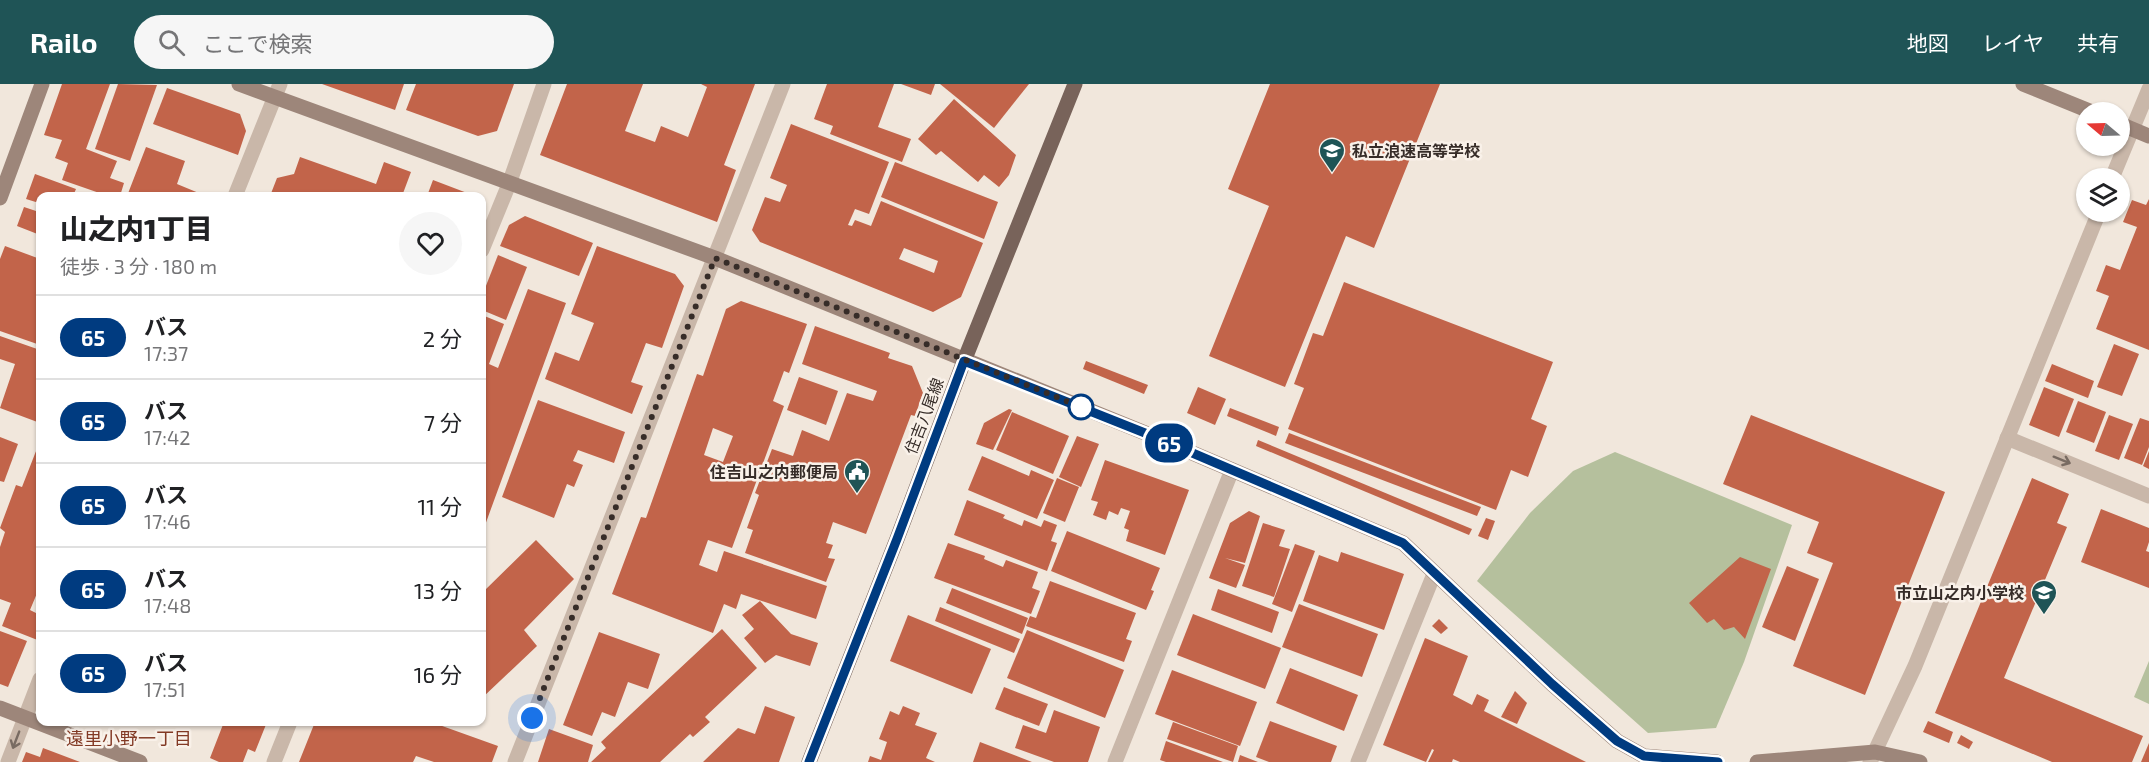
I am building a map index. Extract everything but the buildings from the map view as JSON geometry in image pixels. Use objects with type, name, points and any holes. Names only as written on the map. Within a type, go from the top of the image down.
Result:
[{"type":"main road","name":"住吉八尾線","points":[[809,762],[964,361],[1075,84]]},
{"type":"street","points":[[0,198],[42,84]]},
{"type":"street","points":[[239,84],[278,90],[508,184],[715,258],[1155,437],[1403,543],[1552,684],[1617,741],[1644,756],[1717,762]]},
{"type":"street","points":[[486,240],[544,84]]},
{"type":"street","points":[[515,762],[783,84]]},
{"type":"street","points":[[2023,84],[2076,106]]},
{"type":"street","points":[[2130,120],[2149,89]]},
{"type":"street","points":[[237,192],[278,90]]},
{"type":"street","points":[[2130,128],[2149,136]]},
{"type":"street","points":[[1873,757],[1914,666],[2095,222]]},
{"type":"street","points":[[2007,438],[2149,496]]},
{"type":"street","points":[[1115,762],[1232,470]]},
{"type":"street","points":[[1358,762],[1434,574]]},
{"type":"street","points":[[8,762],[36,689]]},
{"type":"street","points":[[0,708],[36,721]]},
{"type":"street","points":[[48,726],[140,762]]},
{"type":"street","points":[[274,762],[288,726]]},
{"type":"street","points":[[1757,762],[1873,757],[1920,762]]},
{"type":"green space","points":[[1615,452],[1792,525],[1744,662],[1716,728],[1648,733],[1477,581],[1530,513],[1573,471]]},
{"type":"green space","points":[[2149,661],[2149,704],[2134,697]]},
{"type":"bus line","name":"65","points":[[809,762],[964,361],[1155,437],[1403,543],[1552,684],[1617,741],[1644,756],[1718,762]]},
{"type":"place","name":"私立浪速高等学校","points":[[1332,174]]},
{"type":"place","name":"住吉山之内郵便局","points":[[857,495]]},
{"type":"place","name":"市立山之内小学校","points":[[2044,616]]},
{"type":"district","name":"遠里小野一丁目","points":[[129,739]]},
{"type":"route","points":[[532,718],[715,258],[1081,407]]}]
